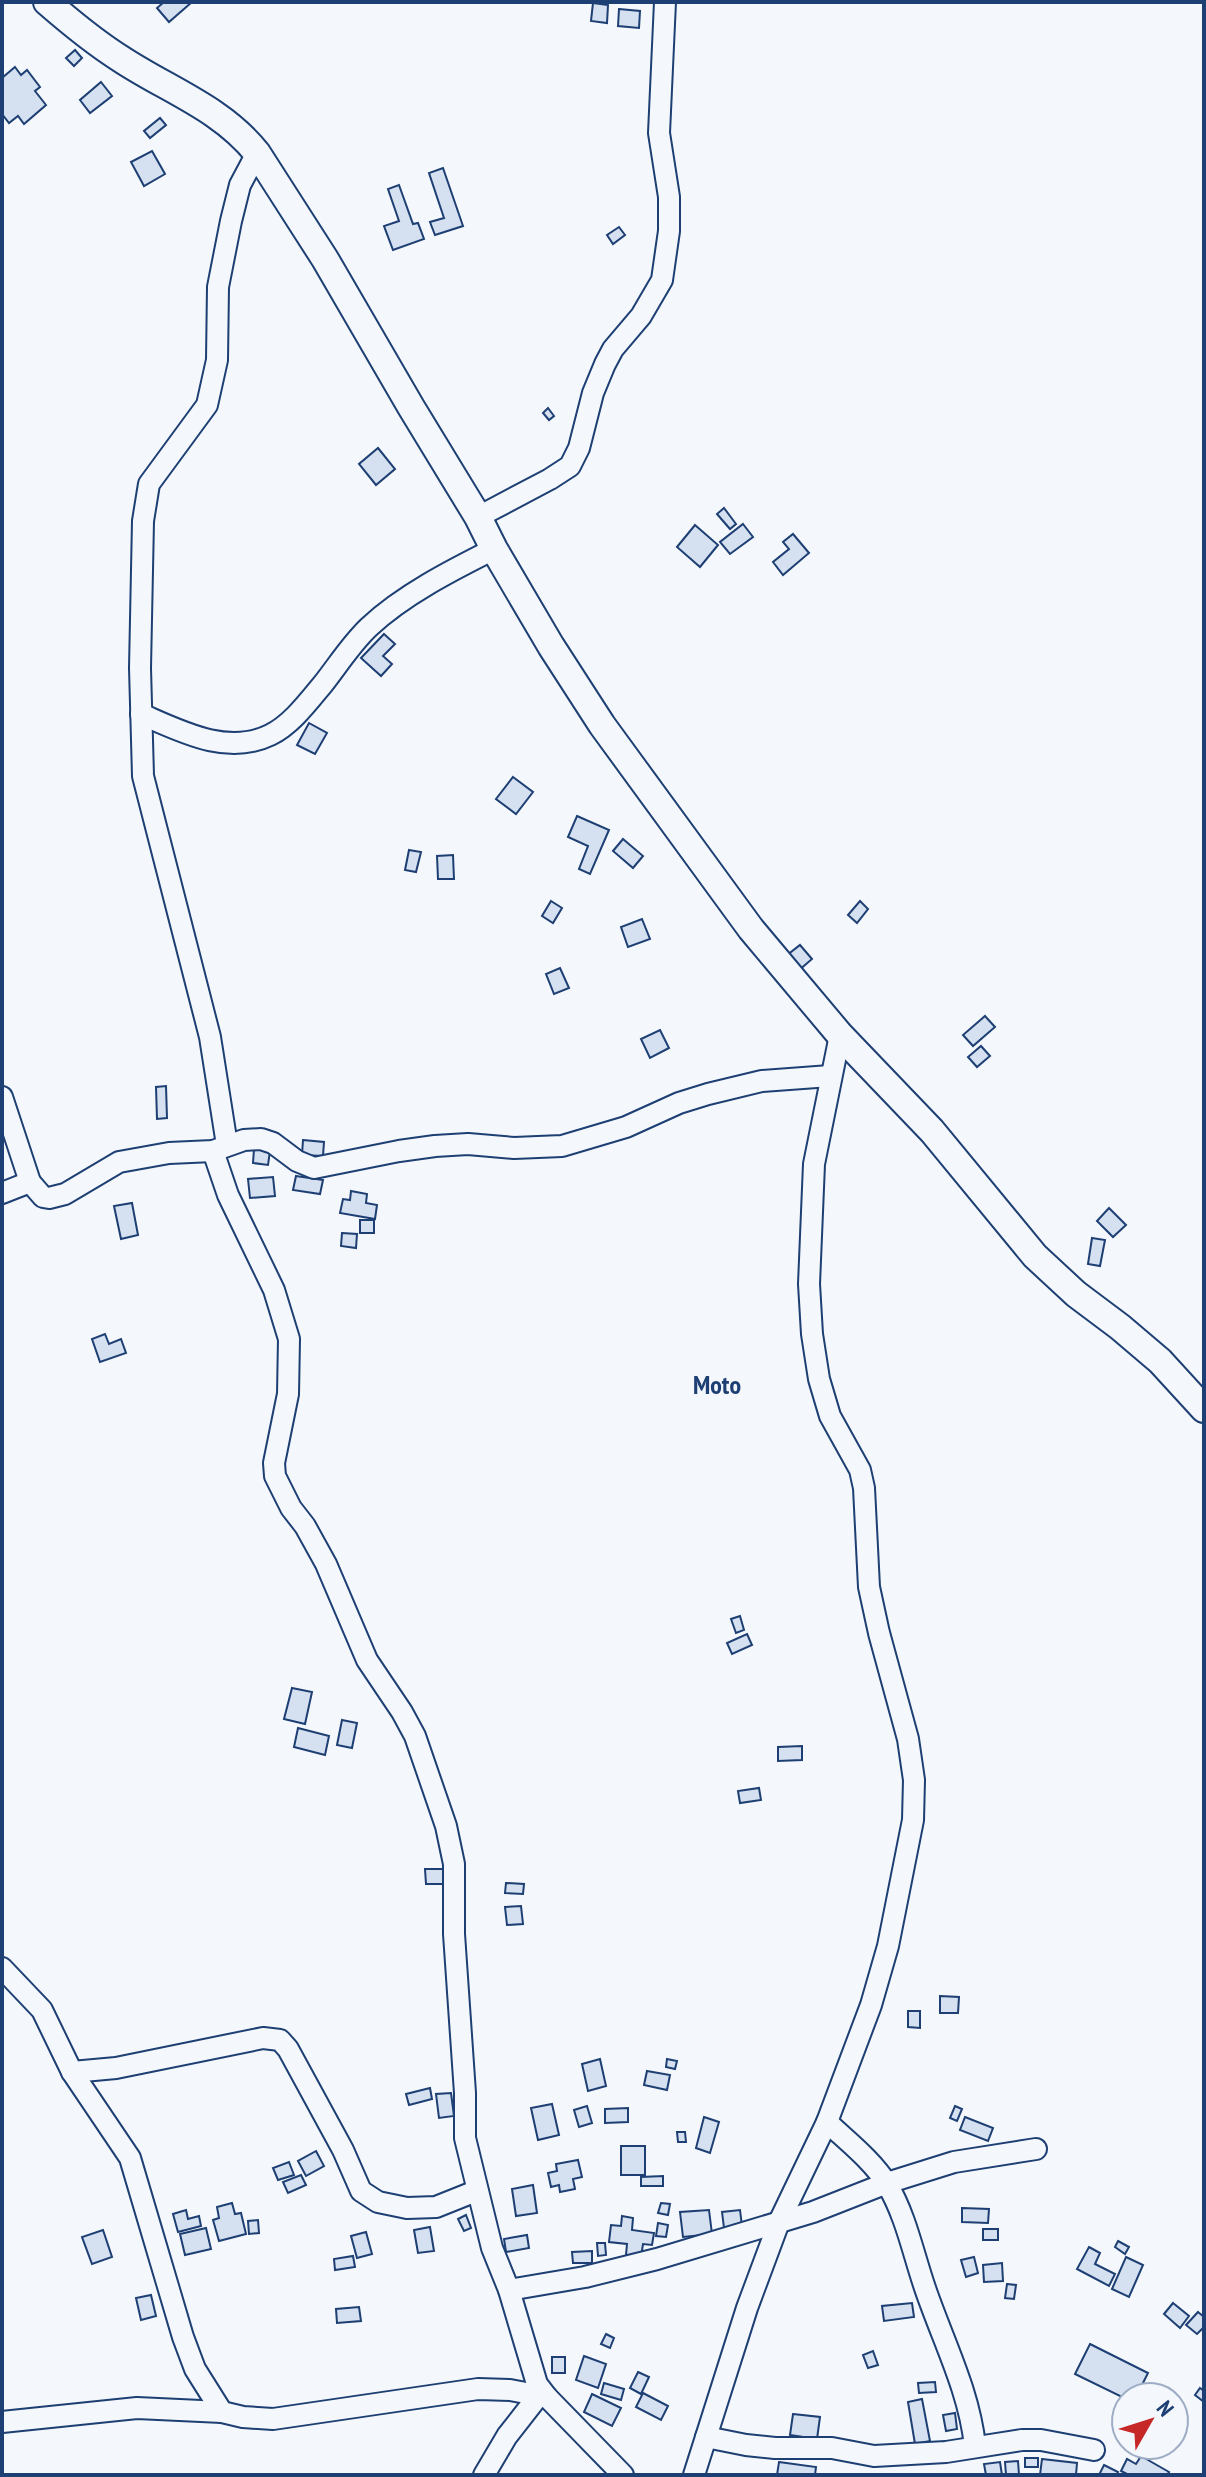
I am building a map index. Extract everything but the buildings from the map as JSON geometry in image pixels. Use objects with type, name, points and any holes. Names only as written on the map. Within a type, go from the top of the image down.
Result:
[{"type":"street","points":[[47,2],[79,30],[123,60],[217,114],[246,139],[325,259],[551,646],[602,725],[751,929],[840,1035],[932,1131],[1035,1256],[1076,1294],[1160,1361],[1204,1409]]},
{"type":"street","points":[[478,517],[570,466],[579,448],[593,393],[605,364],[613,349],[641,316],[662,280],[669,231],[669,197],[659,133],[665,2]]},
{"type":"street","points":[[257,153],[240,185],[231,221],[218,287],[217,360],[207,405],[156,472],[146,495],[142,561],[143,776],[210,1037],[220,1148],[228,1195],[274,1290],[289,1339],[288,1394],[274,1463],[275,1476],[326,1564],[367,1660],[415,1736],[446,1826],[454,1864],[454,1934],[465,2093],[465,2138],[492,2248],[543,2396],[623,2475]]},
{"type":"street","points":[[141,714],[209,741],[233,743],[270,735],[295,715],[373,624],[455,568],[494,549]]},
{"type":"street","points":[[694,2475],[747,2308],[779,2222],[827,2122],[866,2017],[888,1946],[913,1820],[914,1780],[908,1739],[873,1609],[866,1549],[864,1488],[860,1470],[830,1416],[819,1379],[812,1334],[809,1284],[814,1164],[840,1035]]},
{"type":"street","points":[[2,1097],[30,1182],[43,1197],[49,1198],[65,1194],[119,1162],[220,1148],[244,1140],[261,1139],[273,1143],[297,1161],[314,1168],[435,1146],[562,1146],[626,1127],[679,1103],[708,1094],[762,1081],[830,1076]]},
{"type":"street","points":[[2,1193],[30,1182]]},
{"type":"street","points":[[2,1968],[42,2010],[72,2072],[130,2158],[170,2296],[195,2369],[222,2412]]},
{"type":"street","points":[[72,2072],[116,2068],[248,2041],[280,2040],[288,2049],[343,2150],[361,2191],[378,2202],[407,2208],[436,2207],[476,2191]]},
{"type":"street","points":[[827,2122],[866,2158],[887,2183],[962,2385],[975,2446]]},
{"type":"street","points":[[509,2290],[610,2272],[779,2222],[954,2162],[1036,2149]]},
{"type":"street","points":[[2,2422],[137,2408],[222,2412],[273,2419],[478,2389],[510,2390],[543,2396]]},
{"type":"street","points":[[484,2475],[507,2436],[543,2396]]},
{"type":"street","points":[[706,2437],[746,2445],[832,2448],[874,2456],[924,2454],[1041,2440],[1094,2450]]},
{"type":"district","name":"Moto","points":[[717,1385]]}]
